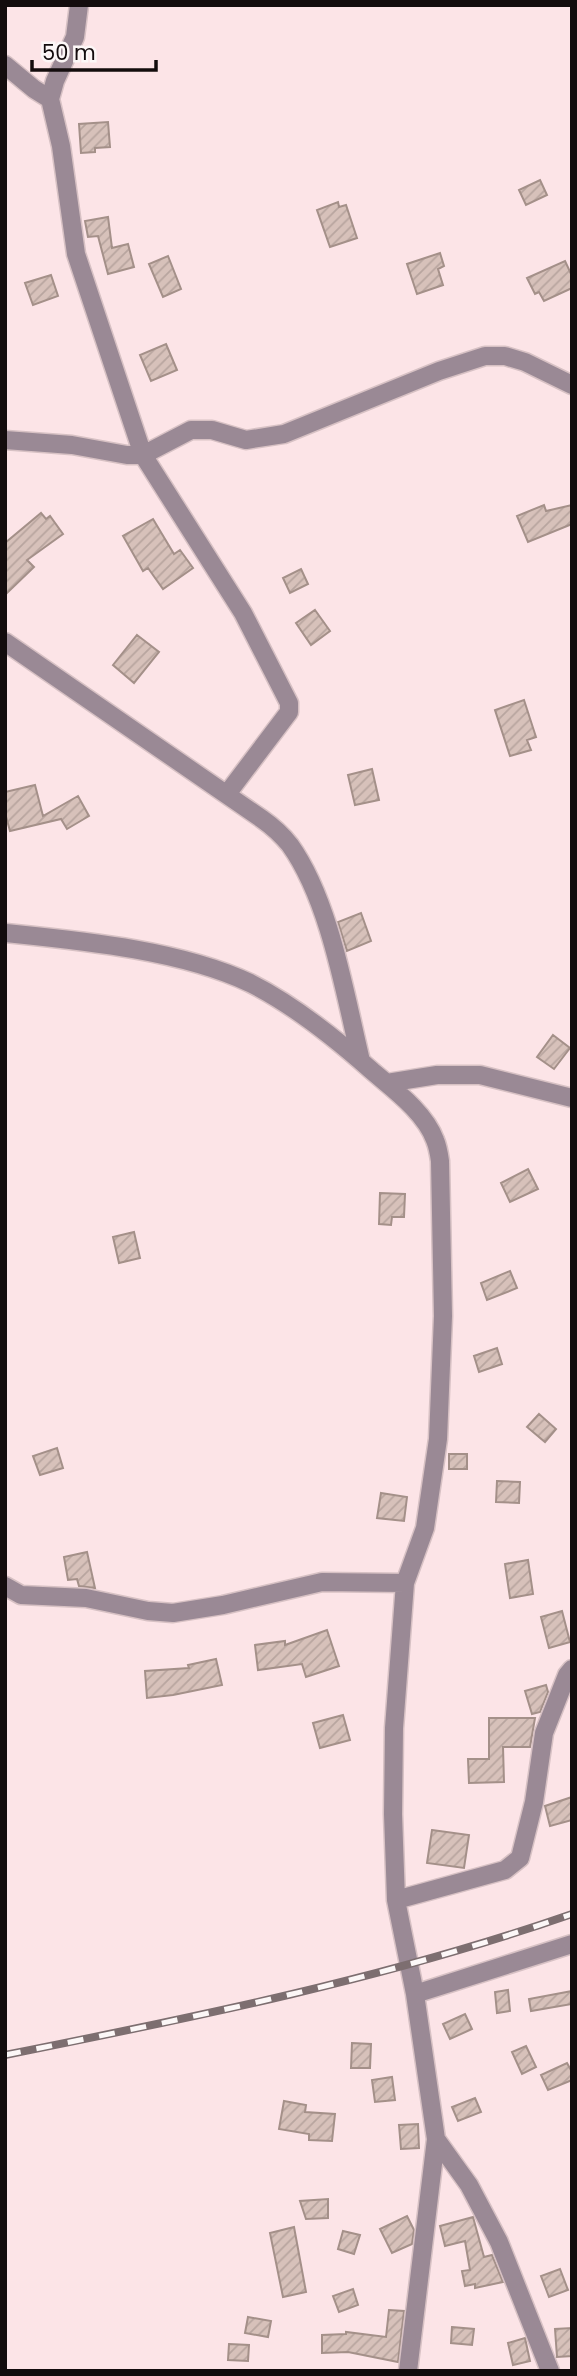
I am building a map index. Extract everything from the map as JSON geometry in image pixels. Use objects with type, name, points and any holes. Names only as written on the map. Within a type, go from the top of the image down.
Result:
[{"type":"street","points":[[79,5],[75,37],[50,99],[61,146],[76,254],[143,455],[243,613],[289,703],[289,712],[227,794]]},
{"type":"street","points":[[5,65],[50,99]]},
{"type":"street","points":[[5,440],[72,445],[127,455],[143,455],[191,430],[212,430],[246,440],[284,434],[439,371],[485,356],[505,356],[525,362],[572,385]]},
{"type":"street","points":[[5,642],[227,794],[276,830],[290,845],[323,913],[361,1061]]},
{"type":"street","points":[[5,933],[174,957],[217,969],[251,984],[295,1010],[387,1083],[426,1124],[436,1141],[440,1161],[443,1316],[438,1439],[425,1528],[405,1583],[394,1728],[396,1900],[415,1994],[436,2139],[408,2371]]},
{"type":"street","points":[[387,1083],[437,1075],[480,1074],[572,1098]]},
{"type":"street","points":[[5,1586],[21,1595],[86,1598],[173,1614],[322,1582],[405,1583]]},
{"type":"street","points":[[396,1900],[505,1871],[520,1858],[534,1802],[544,1733],[567,1675],[572,1669]]},
{"type":"street","points":[[415,1994],[572,1944]]},
{"type":"street","points":[[436,2139],[469,2185],[499,2242],[550,2371]]},
{"type":"building","points":[[108,122],[110,147],[81,153],[79,124]]},
{"type":"building","points":[[540,180],[547,195],[526,205],[519,190]]},
{"type":"building","points":[[338,202],[339,207],[346,205],[357,238],[330,247],[317,210]]},
{"type":"building","points":[[108,217],[112,248],[128,244],[134,267],[108,274],[98,236],[88,237],[85,221]]},
{"type":"building","points":[[440,253],[444,266],[438,269],[443,285],[417,294],[407,264]]},
{"type":"building","points":[[168,256],[181,289],[163,297],[149,264]]},
{"type":"building","points":[[565,261],[572,276],[572,288],[544,301],[539,292],[535,294],[527,278]]},
{"type":"building","points":[[51,275],[58,296],[33,305],[25,283]]},
{"type":"building","points":[[166,344],[177,370],[151,381],[140,355]]},
{"type":"building","points":[[544,505],[546,511],[572,505],[572,524],[528,542],[517,516]]},
{"type":"building","points":[[41,513],[46,519],[50,516],[63,534],[27,560],[34,567],[5,595],[5,543]]},
{"type":"building","points":[[153,519],[174,554],[180,550],[193,568],[163,589],[148,568],[143,571],[123,536]]},
{"type":"building","points":[[301,569],[308,584],[290,593],[283,578]]},
{"type":"building","points":[[315,610],[330,631],[311,645],[296,623]]},
{"type":"building","points":[[137,635],[159,652],[134,683],[113,665]]},
{"type":"building","points":[[524,700],[536,737],[527,740],[531,750],[510,756],[495,710]]},
{"type":"building","points":[[372,769],[379,800],[355,805],[348,775]]},
{"type":"building","points":[[35,785],[43,816],[78,796],[89,816],[67,829],[61,819],[10,831],[5,813],[5,792]]},
{"type":"building","points":[[361,913],[371,941],[347,951],[338,922]]},
{"type":"building","points":[[553,1035],[570,1048],[554,1069],[537,1057]]},
{"type":"building","points":[[528,1169],[538,1189],[510,1202],[501,1183]]},
{"type":"building","points":[[380,1193],[405,1194],[404,1217],[392,1217],[391,1225],[379,1224]]},
{"type":"building","points":[[134,1232],[140,1258],[119,1263],[113,1237]]},
{"type":"building","points":[[510,1271],[517,1288],[487,1300],[481,1283]]},
{"type":"building","points":[[497,1348],[502,1364],[479,1372],[474,1356]]},
{"type":"building","points":[[539,1414],[556,1429],[545,1442],[527,1427]]},
{"type":"building","points":[[57,1448],[63,1468],[40,1475],[33,1456]]},
{"type":"building","points":[[449,1454],[467,1454],[467,1469],[449,1469]]},
{"type":"building","points":[[497,1481],[520,1482],[519,1503],[496,1502]]},
{"type":"building","points":[[381,1493],[407,1497],[404,1521],[377,1518]]},
{"type":"building","points":[[87,1552],[95,1588],[79,1586],[77,1579],[68,1580],[64,1557]]},
{"type":"building","points":[[528,1560],[533,1594],[510,1598],[505,1564]]},
{"type":"building","points":[[562,1611],[570,1642],[549,1648],[541,1617]]},
{"type":"building","points":[[327,1630],[339,1666],[306,1677],[302,1664],[258,1670],[255,1645],[285,1641],[285,1645]]},
{"type":"building","points":[[216,1659],[222,1685],[147,1698],[145,1671],[189,1668],[188,1665]]},
{"type":"building","points":[[546,1685],[548,1692],[540,1712],[532,1714],[525,1691]]},
{"type":"building","points":[[343,1715],[350,1740],[320,1748],[313,1723]]},
{"type":"building","points":[[489,1718],[535,1718],[530,1747],[503,1747],[504,1782],[469,1783],[468,1759],[489,1759]]},
{"type":"building","points":[[572,1797],[572,1820],[550,1826],[545,1806]]},
{"type":"building","points":[[432,1830],[469,1835],[464,1868],[427,1863]]},
{"type":"building","points":[[508,1990],[510,2011],[497,2013],[495,1992]]},
{"type":"building","points":[[572,1991],[572,2004],[531,2011],[529,1999]]},
{"type":"building","points":[[465,2014],[472,2029],[450,2039],[443,2024]]},
{"type":"building","points":[[352,2043],[371,2044],[370,2068],[351,2068]]},
{"type":"building","points":[[526,2046],[536,2067],[522,2074],[512,2052]]},
{"type":"building","points":[[567,2063],[572,2072],[572,2080],[548,2090],[541,2075]]},
{"type":"building","points":[[392,2077],[395,2100],[375,2102],[372,2080]]},
{"type":"building","points":[[475,2098],[481,2112],[458,2121],[452,2107]]},
{"type":"building","points":[[284,2101],[306,2105],[305,2112],[335,2114],[332,2141],[309,2140],[309,2134],[279,2129]]},
{"type":"building","points":[[418,2124],[419,2148],[401,2149],[399,2125]]},
{"type":"building","points":[[328,2199],[328,2218],[306,2219],[300,2201]]},
{"type":"building","points":[[407,2216],[414,2230],[412,2244],[392,2253],[380,2229]]},
{"type":"building","points":[[473,2217],[484,2257],[492,2255],[503,2282],[475,2288],[475,2284],[465,2286],[462,2271],[470,2270],[465,2241],[445,2246],[440,2226]]},
{"type":"building","points":[[294,2227],[306,2292],[283,2297],[270,2233]]},
{"type":"building","points":[[343,2231],[360,2235],[354,2254],[338,2249]]},
{"type":"building","points":[[560,2269],[568,2290],[549,2297],[541,2276]]},
{"type":"building","points":[[353,2289],[358,2305],[339,2312],[333,2296]]},
{"type":"building","points":[[389,2310],[404,2311],[398,2362],[348,2352],[322,2353],[322,2335],[346,2332],[386,2337]]},
{"type":"building","points":[[248,2317],[271,2321],[268,2337],[245,2333]]},
{"type":"building","points":[[452,2327],[474,2329],[472,2345],[451,2343]]},
{"type":"building","points":[[572,2328],[572,2356],[557,2357],[555,2329]]},
{"type":"building","points":[[525,2338],[530,2361],[513,2365],[508,2343]]},
{"type":"building","points":[[229,2344],[249,2345],[248,2361],[228,2360]]},
{"type":"railway","points":[[5,2055],[220,2011],[362,1977],[433,1958],[572,1914]]}]
